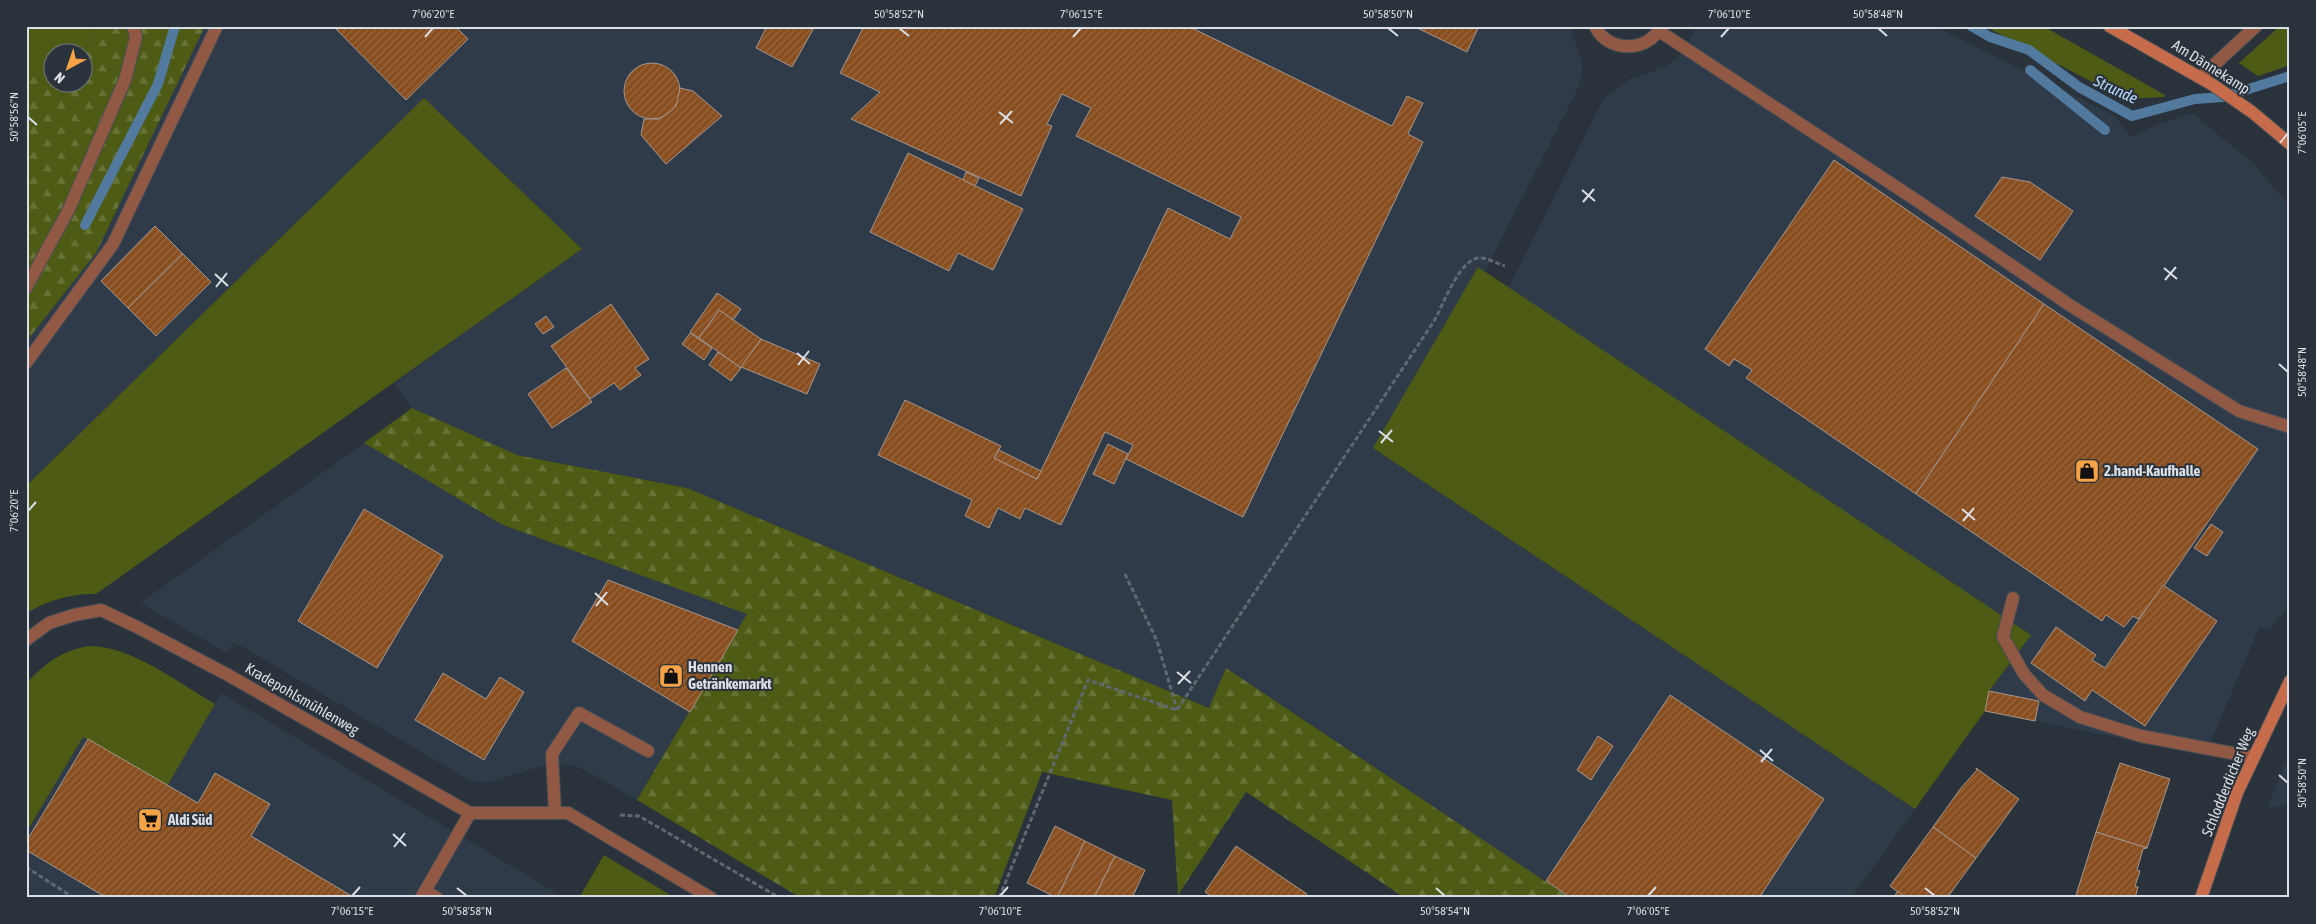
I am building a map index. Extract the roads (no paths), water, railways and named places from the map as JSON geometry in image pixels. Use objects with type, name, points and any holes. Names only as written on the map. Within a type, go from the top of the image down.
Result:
[{"type":"street","points":[[26,288],[68,211],[125,80],[136,37],[133,26]]},
{"type":"street","points":[[26,363],[113,244],[217,26]]},
{"type":"street","points":[[1596,26],[1598,32],[1611,43],[1624,47],[1637,46],[1650,40],[1660,28],[2068,304],[2239,410],[2290,427]]},
{"type":"street","name":"Am Dännekamp","points":[[2109,26],[2201,77],[2252,112],[2290,144]]},
{"type":"street","points":[[2201,77],[2256,26]]},
{"type":"street","points":[[2013,598],[2003,637],[2024,674],[2043,695],[2080,717],[2141,736],[2254,757]]},
{"type":"street","name":"Kradepohlsmühlenweg","points":[[26,640],[48,623],[100,610],[137,627],[228,675],[470,813],[568,813],[712,898]]},
{"type":"street","name":"Schlodderdicher Weg","points":[[2202,898],[2237,793],[2290,681]]},
{"type":"street","points":[[555,813],[552,754],[578,713],[648,751]]},
{"type":"street","points":[[437,898],[423,894],[470,813]]},
{"type":"waterway","points":[[85,225],[158,84],[175,26]]},
{"type":"waterway","name":"Strunde","points":[[1971,26],[1990,37],[2029,50],[2079,87],[2132,116],[2195,99],[2223,97],[2290,76]]},
{"type":"waterway","points":[[2030,70],[2105,130]]},
{"type":"place","name":"2.hand-Kaufhalle","points":[[2087,471]]},
{"type":"place","name":"Hennen Getränkemarkt","points":[[671,676]]},
{"type":"place","name":"Aldi Süd","points":[[150,820]]}]
